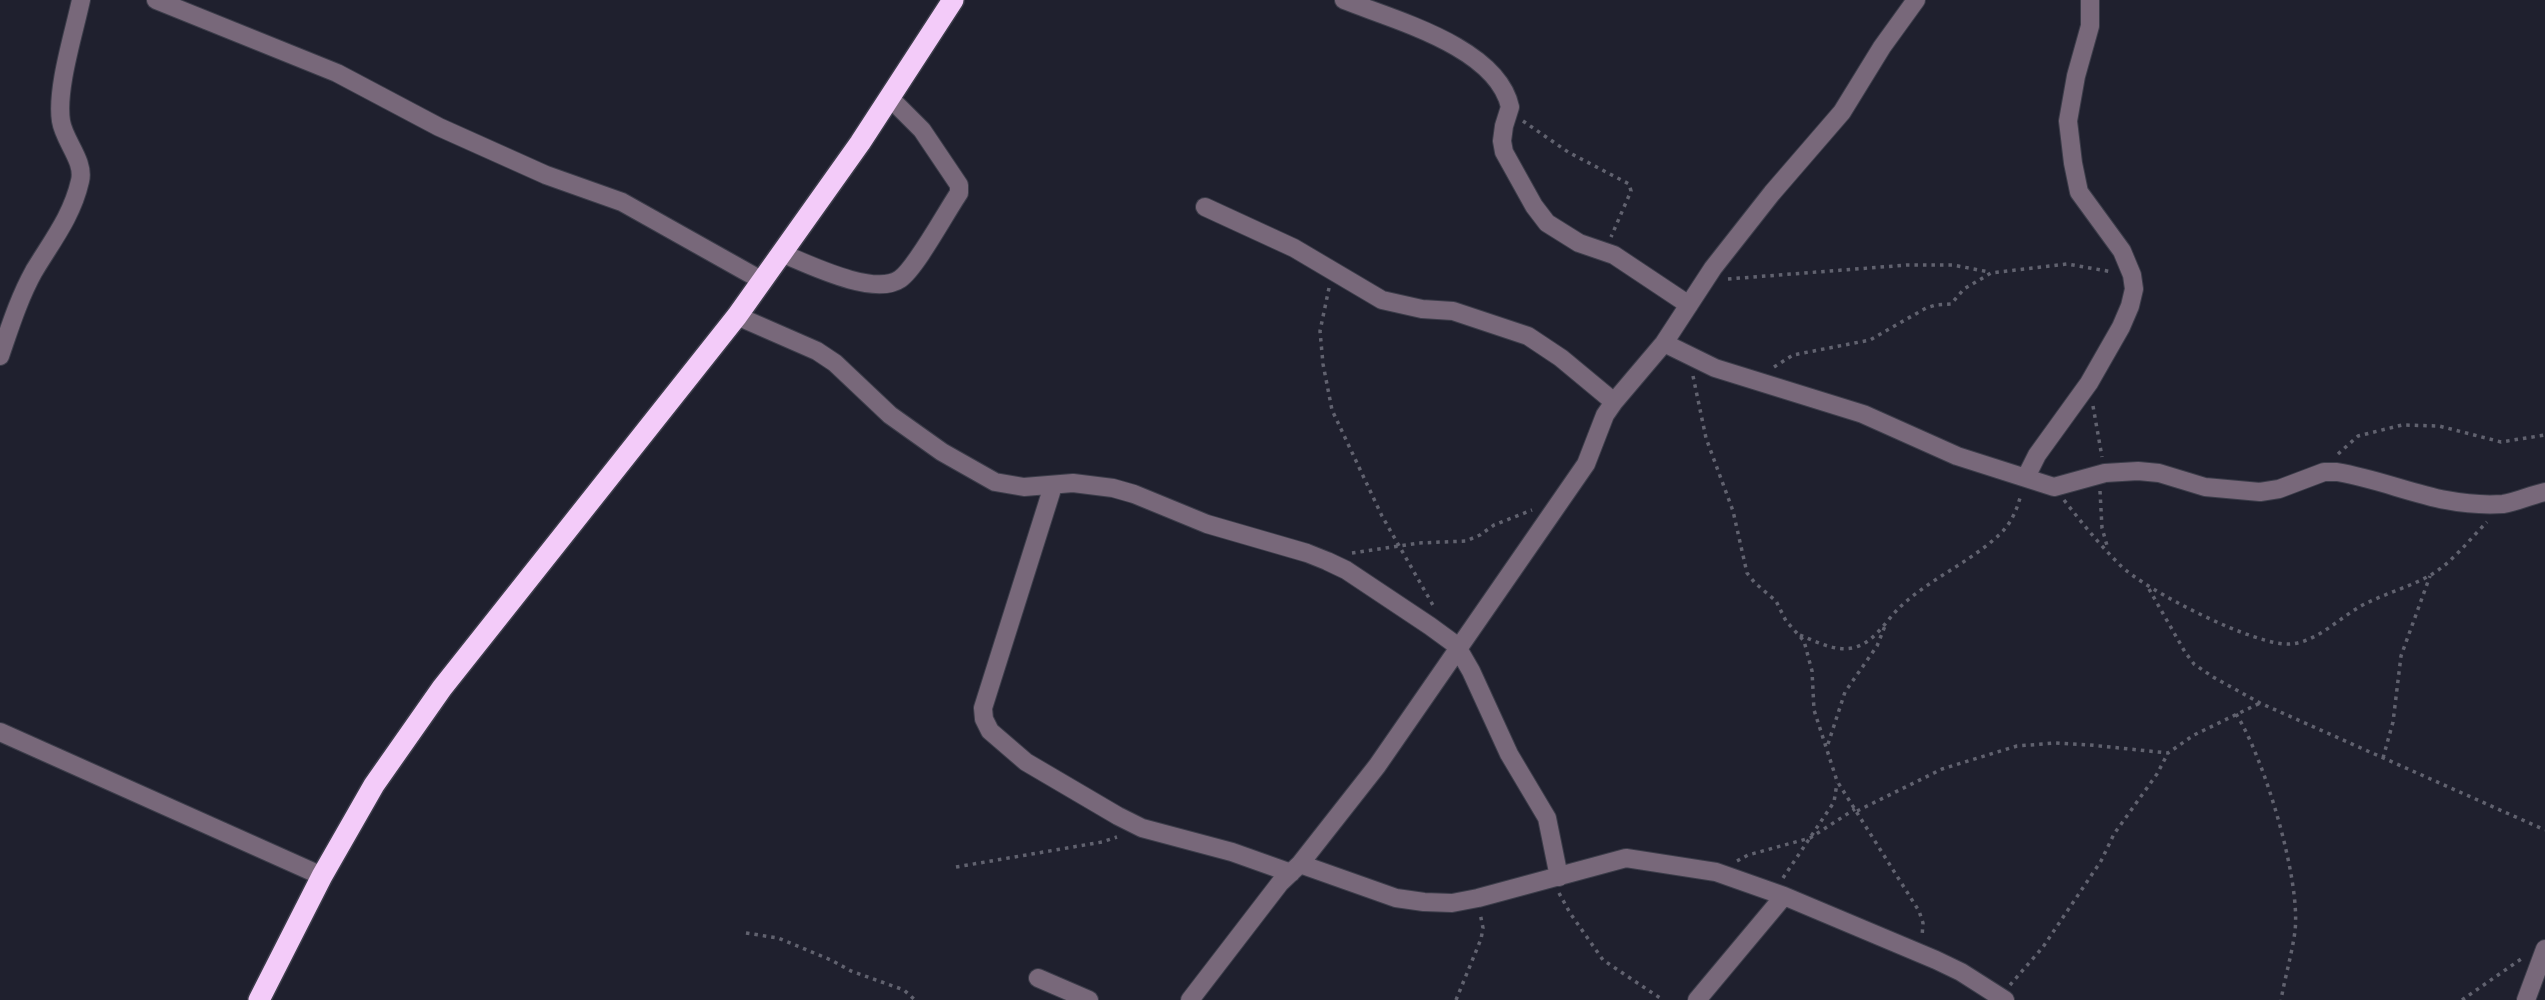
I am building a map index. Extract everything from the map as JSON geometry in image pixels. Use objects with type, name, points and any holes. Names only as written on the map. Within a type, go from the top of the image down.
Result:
[{"type":"highway","points":[[259,1000],[322,876],[374,785],[442,688],[737,316],[890,97],[953,0]]},
{"type":"street","points":[[0,356],[15,312],[34,273],[70,213],[80,181],[79,165],[65,138],[60,110],[81,0]]},
{"type":"street","points":[[156,0],[337,73],[439,127],[546,175],[622,202],[761,281]]},
{"type":"street","points":[[1344,0],[1465,50],[1502,88],[1510,107],[1504,125],[1504,152],[1534,206],[1547,223],[1578,243],[1606,252],[1689,305]]},
{"type":"street","points":[[1191,1000],[1280,883],[1377,766],[1587,464],[1605,415],[1614,402],[1664,344],[1705,281],[1772,193],[1842,112],[1882,47],[1916,0]]},
{"type":"street","points":[[2026,477],[2037,455],[2089,383],[2130,306],[2134,289],[2132,275],[2113,236],[2079,192],[2073,163],[2068,121],[2076,76],[2090,26],[2090,0]]},
{"type":"street","points":[[781,253],[846,280],[885,285],[900,279],[911,267],[959,193],[959,185],[922,130],[890,97]]},
{"type":"street","points":[[1205,207],[1294,247],[1370,294],[1396,305],[1453,312],[1528,336],[1562,358],[1614,402]]},
{"type":"street","points":[[737,316],[817,351],[835,363],[890,415],[942,452],[995,482],[1024,487],[1073,483],[1113,488],[1134,494],[1194,520],[1327,561],[1346,570],[1420,620],[1456,645],[1509,754],[1547,818],[1555,878]]},
{"type":"street","points":[[1664,344],[1715,368],[1863,414],[1957,456],[2054,487],[2105,473],[2138,471],[2159,473],[2206,486],[2260,492],[2279,489],[2325,472],[2349,474],[2430,498],[2453,502],[2506,503],[2545,492]]},
{"type":"street","points":[[1054,486],[987,694],[983,708],[984,719],[999,740],[1026,762],[1142,828],[1396,898],[1443,903],[1478,898],[1626,858],[1716,872],[1779,894],[1917,952],[1961,972],[2002,998]]},
{"type":"street","points":[[0,732],[322,876]]},
{"type":"street","points":[[1697,1000],[1779,894]]},
{"type":"street","points":[[2526,1000],[2545,949]]},
{"type":"street","points":[[1038,978],[1089,1000]]},
{"type":"path","points":[[1510,107],[1514,114],[1568,152],[1629,184],[1631,191],[1613,229],[1606,252]]},
{"type":"path","points":[[1705,281],[1907,265],[1954,265],[1991,273],[2067,264],[2132,275]]},
{"type":"path","points":[[1333,271],[1320,331],[1332,410],[1382,516],[1439,616]]},
{"type":"path","points":[[1752,381],[1793,355],[1870,340],[1926,308],[1951,304],[1964,289],[1991,273]]},
{"type":"path","points":[[1691,357],[1706,438],[1733,511],[1747,573],[1776,601],[1807,651],[1812,671],[1814,710],[1837,781],[1919,911],[1923,935],[1917,952]]},
{"type":"path","points":[[2089,383],[2105,473],[2100,492],[2100,508],[2108,551]]},
{"type":"path","points":[[2325,472],[2343,448],[2358,436],[2390,427],[2421,424],[2440,426],[2501,442],[2545,435]]},
{"type":"path","points":[[1798,634],[1834,648],[1847,649],[1867,642],[1899,608],[1998,536],[2016,512],[2026,477]]},
{"type":"path","points":[[2054,487],[2089,533],[2120,566],[2148,587],[2234,629],[2273,642],[2290,644],[2308,640],[2358,608],[2430,576],[2506,503]]},
{"type":"path","points":[[1327,561],[1353,552],[1399,545],[1466,541],[1512,516],[1558,507]]},
{"type":"path","points":[[2383,758],[2393,722],[2401,656],[2430,576]]},
{"type":"path","points":[[2148,587],[2194,664],[2232,688],[2545,830]]},
{"type":"path","points":[[1827,746],[1845,692],[1877,646],[1886,624]]},
{"type":"path","points":[[2002,998],[2043,947],[2101,861],[2114,834],[2157,774],[2168,753],[2194,735],[2260,703]]},
{"type":"path","points":[[2236,714],[2248,732],[2260,760],[2287,856],[2295,930],[2281,1000]]},
{"type":"path","points":[[1716,872],[1748,855],[1810,838],[1856,810],[1942,769],[2017,746],[2067,744],[2168,753]]},
{"type":"path","points":[[1779,894],[1810,838],[1834,802],[1837,781]]},
{"type":"path","points":[[956,867],[1102,842],[1142,828]]},
{"type":"path","points":[[1555,878],[1570,914],[1603,960],[1663,1000]]},
{"type":"path","points":[[1456,1000],[1481,939],[1483,928],[1478,898]]},
{"type":"path","points":[[746,933],[778,938],[851,971],[904,990],[915,1000]]},
{"type":"path","points":[[2462,1000],[2525,956]]}]
